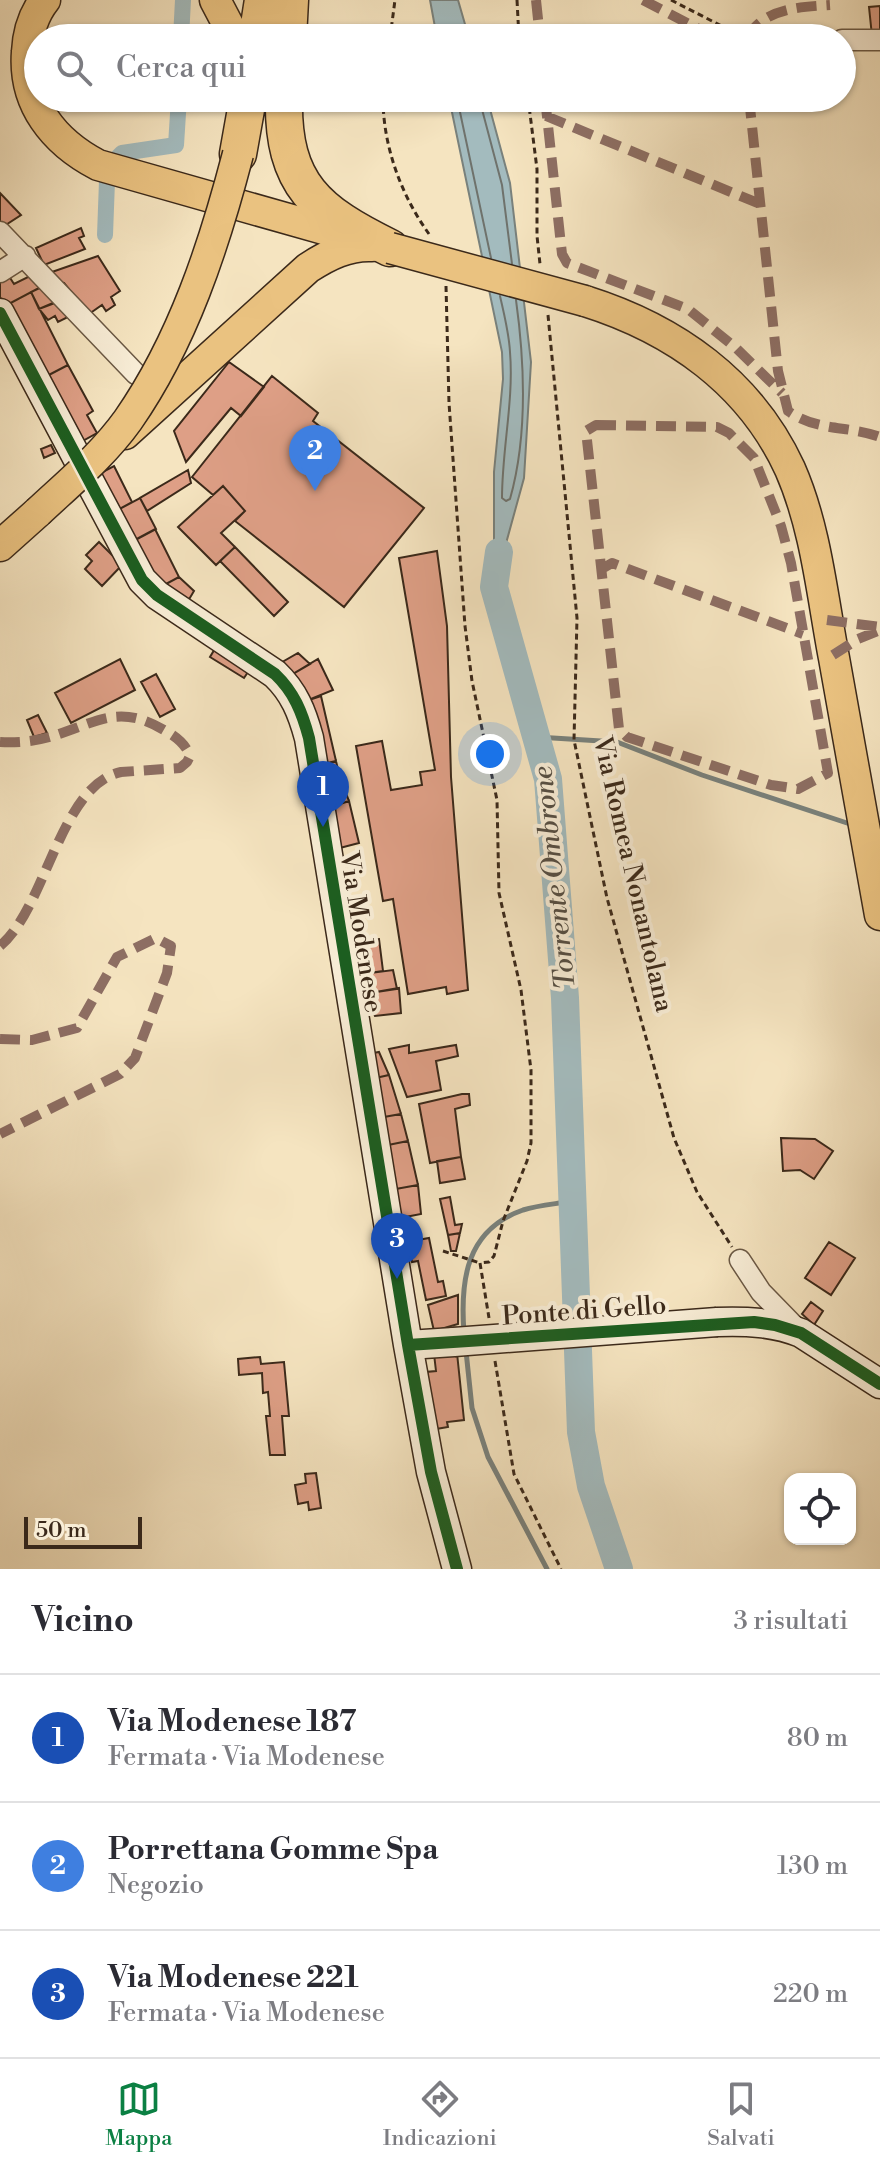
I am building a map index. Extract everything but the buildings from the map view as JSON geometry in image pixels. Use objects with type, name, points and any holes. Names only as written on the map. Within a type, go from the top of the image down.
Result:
[{"type":"highway","points":[[259,24],[263,0]]},
{"type":"highway","points":[[289,24],[290,0]]},
{"type":"highway","points":[[238,154],[246,112]]},
{"type":"highway","points":[[284,112],[290,159],[310,194],[340,222],[390,248]]},
{"type":"main road","points":[[32,24],[45,0]]},
{"type":"main road","points":[[215,0],[228,24]]},
{"type":"main road","points":[[40,112],[65,145],[80,155],[119,171],[585,301],[636,318],[703,359],[745,400],[789,469],[815,550],[876,866],[880,915]]},
{"type":"main road","points":[[94,459],[128,419],[174,338],[213,240],[238,154],[240,112]]},
{"type":"main road","points":[[0,546],[301,274],[330,255],[361,246],[390,248]]},
{"type":"street","points":[[856,40],[880,40]]},
{"type":"street","points":[[0,232],[136,374]]},
{"type":"street","points":[[0,272],[25,256]]},
{"type":"street","name":"Via Modenese","points":[[0,313],[142,580],[157,595],[275,674],[291,691],[301,712],[309,738],[431,1472],[457,1569]]},
{"type":"street","points":[[740,1260],[761,1292],[801,1333]]},
{"type":"street","name":"Ponte di Gello","points":[[408,1345],[717,1322],[764,1323],[801,1333],[880,1384]]},
{"type":"path","points":[[392,24],[395,0]]},
{"type":"path","points":[[517,0],[518,24]]},
{"type":"path","points":[[671,0],[718,24]]},
{"type":"path","points":[[385,112],[399,181],[435,242]]},
{"type":"path","points":[[530,112],[537,169],[537,236],[541,265]]},
{"type":"path","points":[[443,1251],[480,1263],[489,1262],[494,1256],[531,1143],[531,1070],[521,990],[499,893],[497,800],[472,681],[465,626],[449,403],[444,275]]},
{"type":"path","points":[[480,1263],[489,1322]]},
{"type":"path","points":[[493,1351],[514,1474],[561,1569]]},
{"type":"water","points":[[430,0],[458,0],[465,24],[434,24]]},
{"type":"water","points":[[452,112],[491,112],[510,183],[531,362],[524,478],[494,587],[494,472],[503,379],[502,352]]},
{"type":"waterway","points":[[182,24],[183,0]]},
{"type":"waterway","points":[[117,158],[122,153],[176,145],[178,112]]},
{"type":"waterway","points":[[105,235],[107,181]]},
{"type":"waterway","name":"Torrente Ombrone","points":[[499,552],[494,587],[548,779],[565,998],[581,1432],[591,1486],[619,1569]]},
{"type":"waterway","points":[[537,737],[617,742],[702,775],[850,824]]},
{"type":"waterway","points":[[464,1333],[466,1276],[478,1244],[489,1230],[523,1210],[572,1201]]},
{"type":"waterway","points":[[466,1351],[472,1408],[488,1457],[547,1569]]},
{"type":"marked path","points":[[536,0],[539,24]]},
{"type":"marked path","points":[[643,0],[689,24]]},
{"type":"marked path","points":[[758,24],[783,11],[830,5]]},
{"type":"marked path","points":[[547,112],[562,254],[567,263],[688,309],[736,348],[782,393]]},
{"type":"marked path","points":[[750,112],[778,371],[788,411],[810,422],[880,437]]},
{"type":"marked path","points":[[546,116],[760,204]]},
{"type":"marked path","points":[[596,425],[717,427],[729,433],[754,458],[781,526],[791,563],[828,773],[798,789],[771,785],[627,737],[619,729],[586,431],[596,425]]},
{"type":"marked path","points":[[600,570],[612,563],[803,634]]},
{"type":"marked path","points":[[827,620],[880,627]]},
{"type":"marked path","points":[[833,655],[880,630]]},
{"type":"marked path","points":[[0,742],[42,739],[97,720],[122,716],[148,722],[168,732],[176,737],[190,756],[180,768],[121,772],[100,782],[83,799],[68,823],[30,905],[0,946]]},
{"type":"marked path","points":[[0,1039],[32,1040],[77,1028],[117,957],[156,938],[171,946],[167,973],[135,1058],[120,1074],[0,1134]]},
{"type":"cycle path","points":[[0,313],[142,580],[157,595],[275,674],[292,695],[303,720],[309,738],[431,1472],[457,1569]]},
{"type":"cycle path","points":[[408,1345],[754,1322],[801,1333],[880,1384]]},
{"type":"place","name":"Porrettana Gomme Spa","points":[[315,491]]},
{"type":"place","name":"Via Modenese 187","points":[[323,827]]},
{"type":"place","name":"Via Modenese 221","points":[[397,1279]]}]
